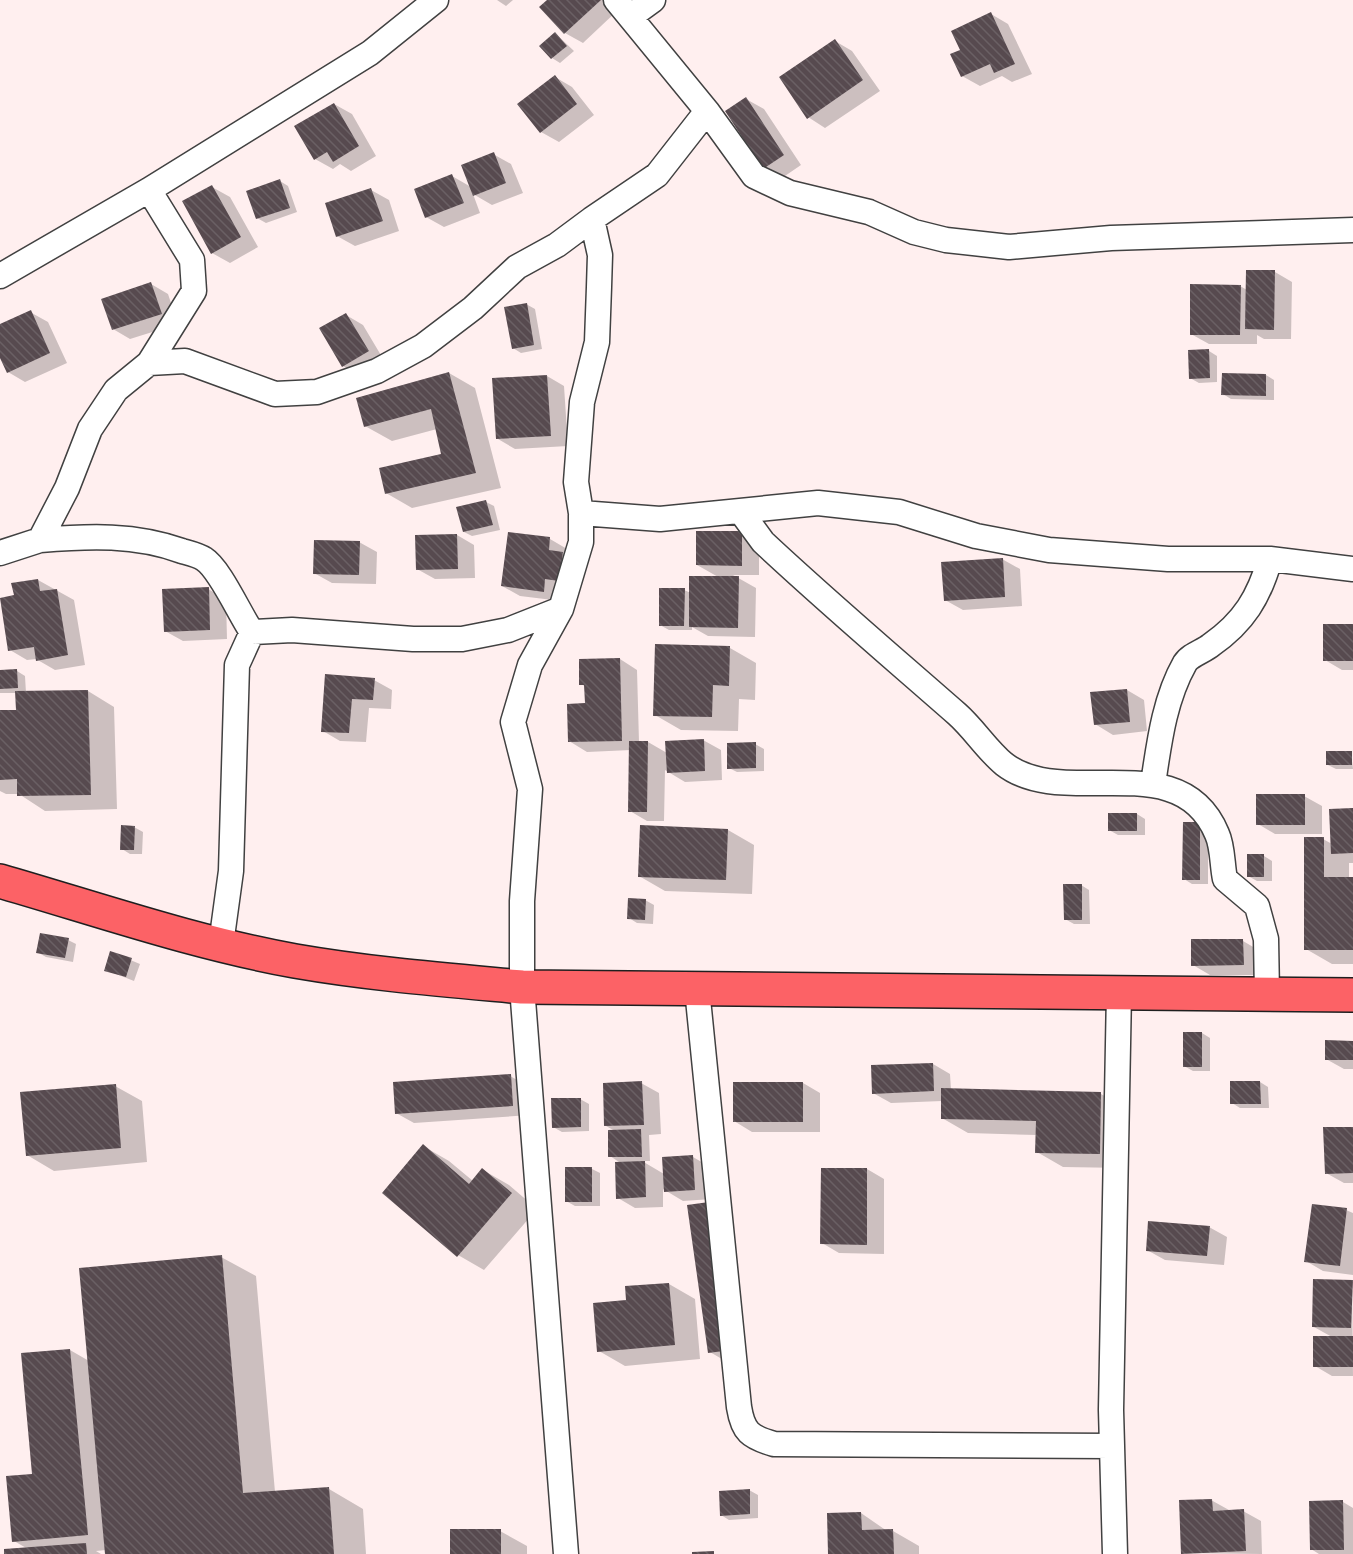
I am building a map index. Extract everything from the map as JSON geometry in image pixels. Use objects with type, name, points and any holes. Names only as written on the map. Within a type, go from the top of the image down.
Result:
[{"type":"main road","points":[[0,881],[221,944],[294,961],[397,975],[522,987],[1353,995]]},
{"type":"street","points":[[0,276],[149,190],[370,53],[436,0]]},
{"type":"street","points":[[653,0],[624,8],[707,111],[754,176],[790,193],[869,212],[914,232],[946,240],[1009,247],[1112,238],[1353,230]]},
{"type":"street","points":[[149,363],[185,361],[275,394],[317,392],[377,371],[423,346],[473,308],[517,267],[557,244],[657,175],[707,111]]},
{"type":"street","points":[[40,540],[67,488],[90,429],[116,390],[149,363],[194,291],[192,260],[149,190]]},
{"type":"street","points":[[566,1554],[522,987],[522,901],[530,789],[513,722],[530,665],[561,609],[581,542],[581,513],[576,482],[582,402],[597,342],[599,309],[600,255],[592,219]]},
{"type":"street","points":[[581,513],[660,519],[818,503],[899,512],[976,536],[1048,550],[1168,559],[1270,559],[1353,569]]},
{"type":"street","points":[[741,512],[763,542],[967,723],[1005,764],[1035,778],[1153,784],[1184,796],[1204,811],[1218,835],[1225,879],[1257,906],[1266,939],[1267,994]]},
{"type":"street","points":[[0,553],[40,540],[87,537],[137,538],[205,559],[227,589],[252,632]]},
{"type":"street","points":[[1153,784],[1168,705],[1186,661],[1212,645],[1248,612],[1263,582],[1270,559]]},
{"type":"street","points":[[252,632],[292,630],[413,639],[462,639],[508,630],[561,609]]},
{"type":"street","points":[[221,944],[231,871],[237,665],[252,632]]},
{"type":"street","points":[[697,989],[739,1407],[742,1426],[751,1438],[774,1444],[1112,1446]]},
{"type":"street","points":[[1115,1554],[1112,1446],[1119,992]]},
{"type":"building","points":[[547,0],[601,0],[564,34],[539,7]]},
{"type":"building","points":[[991,12],[1015,64],[994,73],[990,64],[961,77],[950,54],[960,50],[951,31]]},
{"type":"building","points":[[555,32],[567,46],[551,59],[539,46]]},
{"type":"building","points":[[835,39],[863,80],[807,119],[779,77]]},
{"type":"building","points":[[555,75],[577,104],[540,133],[517,104]]},
{"type":"building","points":[[746,97],[784,155],[763,169],[725,111]]},
{"type":"building","points":[[334,103],[359,146],[333,162],[327,152],[314,160],[294,126]]},
{"type":"building","points":[[494,152],[506,183],[473,196],[461,165]]},
{"type":"building","points":[[452,174],[464,203],[425,218],[414,189]]},
{"type":"building","points":[[280,179],[290,208],[256,219],[246,191]]},
{"type":"building","points":[[212,185],[241,237],[211,254],[182,201]]},
{"type":"building","points":[[371,188],[383,221],[336,237],[325,203]]},
{"type":"building","points":[[1246,270],[1275,270],[1274,330],[1245,329]]},
{"type":"building","points":[[151,282],[162,314],[112,330],[101,299]]},
{"type":"building","points":[[1190,284],[1241,285],[1240,335],[1190,335]]},
{"type":"building","points":[[527,303],[534,345],[512,349],[504,307]]},
{"type":"building","points":[[31,310],[50,353],[7,373],[0,358],[0,324]]},
{"type":"building","points":[[346,313],[369,351],[342,367],[319,328]]},
{"type":"building","points":[[1209,349],[1210,378],[1189,379],[1188,350]]},
{"type":"building","points":[[449,372],[476,473],[385,494],[379,468],[441,454],[431,409],[364,427],[356,398]]},
{"type":"building","points":[[1222,373],[1266,374],[1266,396],[1221,395]]},
{"type":"building","points":[[547,375],[551,436],[496,439],[492,378]]},
{"type":"building","points":[[486,500],[493,525],[463,532],[456,507]]},
{"type":"building","points":[[696,531],[742,531],[742,566],[696,565]]},
{"type":"building","points":[[508,532],[550,537],[549,550],[563,552],[559,581],[545,579],[544,592],[501,586]]},
{"type":"building","points":[[457,534],[458,569],[416,570],[415,535]]},
{"type":"building","points":[[314,540],[360,541],[359,575],[313,574]]},
{"type":"building","points":[[1003,558],[1005,597],[944,601],[941,562]]},
{"type":"building","points":[[689,576],[739,576],[738,628],[689,627]]},
{"type":"building","points":[[38,579],[40,591],[57,589],[68,655],[36,661],[34,647],[8,651],[0,598],[14,595],[11,583]]},
{"type":"building","points":[[209,587],[210,630],[164,632],[162,589]]},
{"type":"building","points":[[659,588],[685,588],[684,626],[659,626]]},
{"type":"building","points":[[1323,624],[1353,624],[1353,661],[1323,661]]},
{"type":"building","points":[[655,644],[730,646],[729,686],[713,685],[712,717],[653,716]]},
{"type":"building","points":[[620,658],[622,741],[568,742],[567,704],[585,703],[584,685],[579,685],[579,659]]},
{"type":"building","points":[[17,669],[18,688],[0,689],[0,670]]},
{"type":"building","points":[[325,674],[375,678],[373,700],[352,699],[349,733],[321,732]]},
{"type":"building","points":[[1127,689],[1130,722],[1094,725],[1090,692]]},
{"type":"building","points":[[88,690],[91,795],[17,796],[17,779],[0,780],[0,710],[16,710],[15,691]]},
{"type":"building","points":[[704,739],[705,771],[667,773],[665,741]]},
{"type":"building","points":[[629,741],[648,741],[647,812],[628,812]]},
{"type":"building","points":[[756,742],[756,768],[727,769],[727,743]]},
{"type":"building","points":[[1326,751],[1352,751],[1352,765],[1326,765]]},
{"type":"building","points":[[1256,794],[1305,794],[1305,825],[1256,825]]},
{"type":"building","points":[[1353,808],[1353,853],[1331,854],[1329,809]]},
{"type":"building","points":[[1108,813],[1137,813],[1137,831],[1108,831]]},
{"type":"building","points":[[1183,822],[1200,822],[1200,880],[1182,880]]},
{"type":"building","points":[[121,825],[135,826],[134,850],[120,850]]},
{"type":"building","points":[[640,825],[728,829],[726,880],[638,877]]},
{"type":"building","points":[[1304,837],[1324,837],[1324,877],[1353,877],[1353,950],[1304,950]]},
{"type":"building","points":[[1247,854],[1264,854],[1264,877],[1247,877]]},
{"type":"building","points":[[1063,884],[1082,884],[1082,920],[1064,920]]},
{"type":"building","points":[[628,898],[646,899],[645,920],[627,919]]},
{"type":"building","points":[[40,933],[69,938],[65,958],[36,953]]},
{"type":"building","points":[[1191,939],[1243,939],[1244,965],[1191,966]]},
{"type":"building","points":[[110,951],[132,958],[126,977],[104,971]]},
{"type":"building","points":[[1183,1032],[1202,1032],[1202,1067],[1183,1067]]},
{"type":"building","points":[[1325,1040],[1353,1041],[1353,1060],[1325,1060]]},
{"type":"building","points":[[933,1063],[934,1091],[872,1094],[871,1065]]},
{"type":"building","points":[[511,1074],[513,1106],[395,1114],[393,1082]]},
{"type":"building","points":[[642,1081],[644,1125],[604,1126],[603,1083]]},
{"type":"building","points":[[1230,1081],[1260,1081],[1261,1104],[1230,1104]]},
{"type":"building","points":[[733,1082],[803,1082],[803,1122],[733,1122]]},
{"type":"building","points":[[116,1084],[121,1148],[26,1156],[20,1092]]},
{"type":"building","points":[[941,1088],[1101,1092],[1100,1154],[1035,1153],[1036,1121],[941,1119]]},
{"type":"building","points":[[551,1098],[581,1098],[581,1127],[552,1128]]},
{"type":"building","points":[[1323,1127],[1353,1127],[1353,1173],[1325,1174]]},
{"type":"building","points":[[641,1129],[642,1157],[608,1157],[608,1130]]},
{"type":"building","points":[[423,1144],[469,1184],[482,1168],[512,1193],[457,1257],[382,1193]]},
{"type":"building","points":[[693,1155],[695,1190],[664,1192],[662,1157]]},
{"type":"building","points":[[645,1161],[646,1197],[616,1199],[615,1162]]},
{"type":"building","points":[[565,1167],[592,1167],[592,1202],[565,1202]]},
{"type":"building","points":[[821,1168],[867,1168],[867,1245],[820,1244]]},
{"type":"building","points":[[709,1202],[731,1350],[708,1353],[687,1205]]},
{"type":"building","points":[[1312,1204],[1347,1208],[1340,1266],[1304,1262]]},
{"type":"building","points":[[1148,1221],[1210,1226],[1207,1256],[1146,1251]]},
{"type":"building","points":[[222,1255],[243,1493],[329,1487],[334,1554],[105,1554],[79,1268]]},
{"type":"building","points":[[1313,1279],[1353,1280],[1351,1328],[1312,1327]]},
{"type":"building","points":[[669,1283],[675,1345],[597,1352],[593,1303],[626,1300],[625,1286]]},
{"type":"building","points":[[1313,1336],[1353,1336],[1353,1367],[1313,1367]]},
{"type":"building","points":[[70,1349],[88,1535],[12,1542],[6,1476],[32,1474],[21,1353]]},
{"type":"building","points":[[750,1489],[750,1514],[720,1516],[719,1491]]},
{"type":"building","points":[[1212,1499],[1213,1511],[1244,1509],[1246,1551],[1181,1554],[1179,1500]]},
{"type":"building","points":[[1343,1500],[1344,1550],[1310,1550],[1309,1501]]},
{"type":"building","points":[[861,1512],[862,1530],[893,1529],[894,1554],[828,1554],[827,1513]]},
{"type":"building","points":[[450,1529],[501,1529],[501,1554],[450,1554]]},
{"type":"building","points":[[86,1543],[87,1554],[4,1554],[4,1549]]},
{"type":"building","points":[[714,1551],[714,1554],[692,1554],[692,1552]]}]
